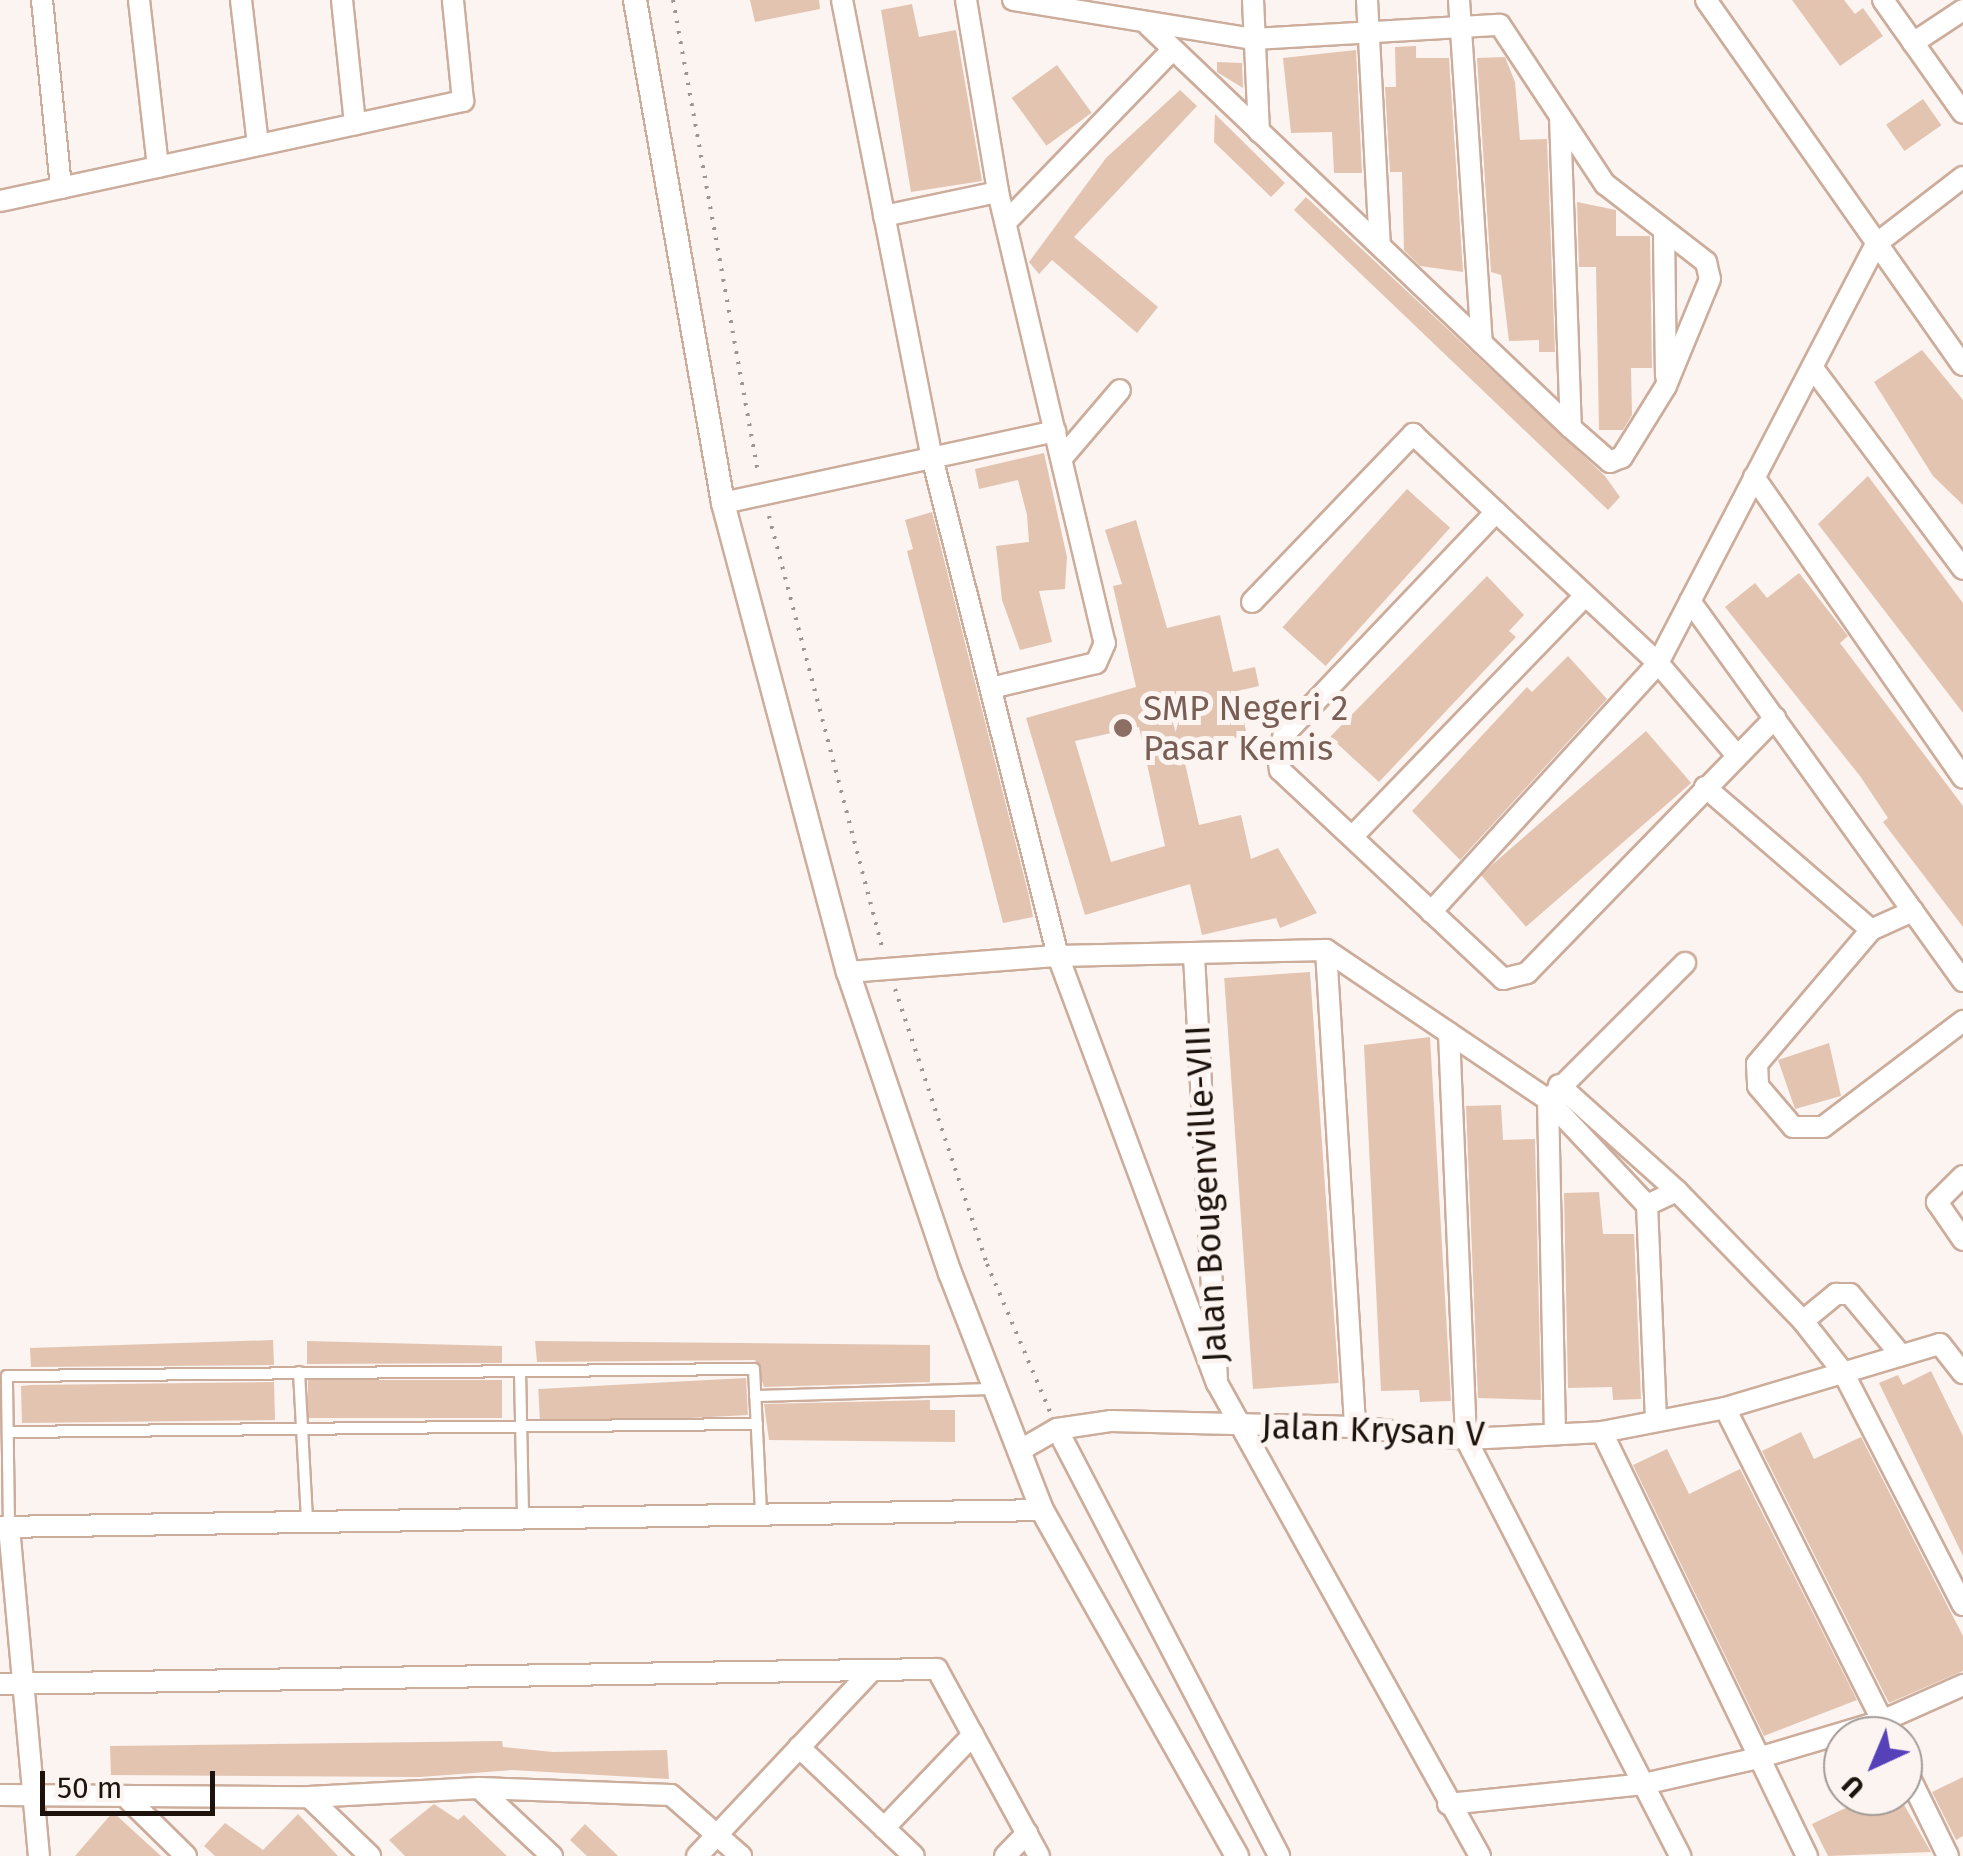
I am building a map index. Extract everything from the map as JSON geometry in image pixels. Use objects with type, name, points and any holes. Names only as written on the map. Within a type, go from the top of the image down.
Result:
[{"type":"street","points":[[42,0],[62,188]]},
{"type":"street","points":[[139,0],[158,167]]},
{"type":"street","points":[[241,0],[258,145]]},
{"type":"street","points":[[342,0],[355,124]]},
{"type":"street","points":[[0,202],[463,101],[453,0]]},
{"type":"street","points":[[635,0],[722,503],[848,972],[950,1273],[1024,1448],[1042,1510],[1237,1856]]},
{"type":"street","points":[[842,0],[931,453],[1058,956],[1216,1382]]},
{"type":"street","points":[[966,0],[998,192],[1056,430],[1104,656],[992,688]]},
{"type":"street","points":[[1013,0],[1115,9],[1148,25],[1254,39],[1500,24],[1605,184],[1664,234],[1696,249],[1710,278],[1666,386],[1619,460],[1610,462],[1571,428],[1148,25]]},
{"type":"street","points":[[1253,0],[1259,132]]},
{"type":"street","points":[[1367,0],[1380,245]]},
{"type":"street","points":[[1458,0],[1482,343]]},
{"type":"street","points":[[1706,0],[1963,365]]},
{"type":"street","points":[[1882,0],[1963,114]]},
{"type":"street","points":[[1913,43],[1963,10]]},
{"type":"street","points":[[1007,220],[1172,50]]},
{"type":"street","points":[[1560,115],[1571,428]]},
{"type":"street","points":[[1431,912],[1658,664],[1754,478],[1816,371],[1876,244],[1963,176]]},
{"type":"street","points":[[884,216],[998,192]]},
{"type":"street","points":[[1664,234],[1666,386]]},
{"type":"street","points":[[1816,371],[1963,570]]},
{"type":"street","points":[[1062,458],[1120,390]]},
{"type":"street","points":[[722,503],[931,453],[1056,430]]},
{"type":"street","points":[[1252,602],[1412,434],[1658,664],[1734,752]]},
{"type":"street","points":[[1754,478],[1963,778]]},
{"type":"street","points":[[1496,512],[1284,736],[1280,770],[1492,972],[1518,977],[1705,787],[1734,752],[1775,718]]},
{"type":"street","points":[[1352,838],[1584,598]]},
{"type":"street","points":[[1690,601],[1963,981]]},
{"type":"street","points":[[1705,787],[1871,930]]},
{"type":"street","points":[[1913,911],[1871,930],[1757,1064],[1758,1086],[1793,1126],[1823,1127],[1963,1021]]},
{"type":"street","points":[[848,972],[1058,956],[1194,956],[1326,950],[1448,1033],[1554,1093],[1677,1191],[1803,1322],[1843,1372],[1963,1604]]},
{"type":"street","points":[[1326,950],[1355,1428]]},
{"type":"street","name":"Jalan Bougenville-VIII","points":[[1194,956],[1216,1382],[1244,1424],[1448,1804],[1480,1856]]},
{"type":"street","points":[[1555,1430],[1554,1093],[1685,963]]},
{"type":"street","points":[[1448,1033],[1466,1439],[1680,1856]]},
{"type":"street","points":[[1554,1093],[1647,1205],[1656,1421]]},
{"type":"street","points":[[1963,1176],[1937,1202],[1963,1240]]},
{"type":"street","points":[[1647,1205],[1677,1191]]},
{"type":"street","points":[[1803,1322],[1836,1294],[1850,1294],[1901,1355]]},
{"type":"street","name":"Jalan Krysan V","points":[[1058,1429],[1244,1424],[1355,1428],[1466,1439],[1555,1430],[1602,1432],[1724,1408],[1940,1344],[1963,1373]]},
{"type":"street","points":[[1724,1408],[1879,1716]]},
{"type":"street","points":[[1024,1448],[1058,1429],[1279,1856]]},
{"type":"street","points":[[1602,1432],[1806,1856]]},
{"type":"street","points":[[39,1856],[4,1527],[523,1514],[1042,1510]]},
{"type":"street","points":[[0,1684],[937,1669],[1039,1856]]},
{"type":"street","points":[[696,1856],[872,1670]]},
{"type":"street","points":[[1908,1716],[1963,1684]]},
{"type":"street","points":[[884,1828],[973,1735]]},
{"type":"street","points":[[1448,1804],[1644,1784],[1823,1743]]},
{"type":"street","points":[[800,1747],[914,1856]]},
{"type":"street","points":[[0,1795],[34,1791],[126,1797],[309,1797],[480,1788],[671,1795],[741,1856]]},
{"type":"street","points":[[480,1788],[552,1856]]},
{"type":"street","points":[[126,1797],[186,1856]]},
{"type":"street","points":[[309,1797],[370,1856]]},
{"type":"street","points":[[1923,1805],[1948,1856]]},
{"type":"street","points":[[1005,1856],[1027,1832]]},
{"type":"lane","points":[[4,1527],[12,1432],[8,1376],[754,1368],[761,1512]]},
{"type":"lane","points":[[520,1370],[523,1514]]},
{"type":"lane","points":[[298,1372],[307,1518]]},
{"type":"lane","points":[[755,1396],[999,1389]]},
{"type":"lane","points":[[12,1432],[757,1424]]},
{"type":"path","points":[[673,0],[762,492],[888,968],[988,1264],[1058,1429]]},
{"type":"building","points":[[750,0],[819,0],[820,9],[755,22]]},
{"type":"building","points":[[1792,0],[1844,0],[1855,14],[1863,8],[1883,36],[1840,66]]},
{"type":"building","points":[[912,4],[919,37],[956,30],[982,181],[911,192],[881,10]]},
{"type":"building","points":[[1416,46],[1416,58],[1449,58],[1463,272],[1420,266],[1404,250],[1402,172],[1390,172],[1385,87],[1396,87],[1395,47]]},
{"type":"building","points":[[1356,50],[1362,173],[1334,173],[1332,132],[1291,133],[1283,58]]},
{"type":"building","points":[[1505,57],[1515,82],[1520,140],[1547,139],[1555,352],[1539,352],[1539,340],[1509,341],[1501,275],[1491,272],[1477,58]]},
{"type":"building","points":[[1217,62],[1242,63],[1243,88],[1217,72]]},
{"type":"building","points":[[1057,65],[1092,113],[1046,146],[1012,98]]},
{"type":"building","points":[[1180,90],[1197,106],[1074,237],[1158,307],[1137,333],[1052,260],[1039,274],[1029,262],[1106,158]]},
{"type":"building","points":[[1923,99],[1941,125],[1904,151],[1886,125]]},
{"type":"building","points":[[1215,114],[1285,183],[1271,197],[1214,142]]},
{"type":"building","points":[[1306,197],[1605,476],[1620,497],[1608,510],[1294,210]]},
{"type":"building","points":[[1577,202],[1616,210],[1616,236],[1650,236],[1652,368],[1631,368],[1632,415],[1623,430],[1599,430],[1596,267],[1579,267]]},
{"type":"building","points":[[1922,350],[1963,400],[1963,505],[1933,476],[1874,382]]},
{"type":"building","points":[[1044,453],[1067,557],[1065,589],[1039,591],[1052,642],[1020,650],[1002,600],[996,546],[1029,542],[1027,515],[1018,480],[979,489],[975,469]]},
{"type":"building","points":[[1868,476],[1963,603],[1963,713],[1818,524]]},
{"type":"building","points":[[1407,489],[1450,528],[1326,666],[1283,627]]},
{"type":"building","points":[[932,512],[1033,917],[1003,923],[907,551],[913,549],[905,520]]},
{"type":"building","points":[[1136,520],[1167,628],[1220,615],[1233,672],[1255,667],[1259,686],[1237,691],[1247,735],[1182,750],[1199,825],[1241,815],[1251,859],[1278,848],[1317,913],[1280,928],[1276,918],[1202,935],[1190,884],[1085,915],[1026,718],[1136,687],[1113,586],[1122,584],[1105,530]],"holes":[[[1139,727],[1165,846],[1111,862],[1075,741]]]},
{"type":"building","points":[[1799,573],[1848,636],[1840,643],[1963,806],[1963,927],[1883,822],[1888,818],[1860,776],[1725,607],[1755,583],[1767,598]]},
{"type":"building","points":[[1487,576],[1524,615],[1509,631],[1516,637],[1379,782],[1330,737]]},
{"type":"building","points":[[1568,656],[1607,699],[1460,860],[1412,811],[1527,687],[1532,692]]},
{"type":"building","points":[[1646,731],[1691,783],[1526,927],[1481,875]]},
{"type":"building","points":[[1310,972],[1339,1383],[1253,1389],[1224,978]]},
{"type":"building","points":[[1430,1037],[1451,1401],[1420,1402],[1419,1390],[1381,1391],[1364,1045]]},
{"type":"building","points":[[1829,1043],[1841,1096],[1795,1109],[1778,1060]]},
{"type":"building","points":[[1501,1105],[1503,1140],[1535,1139],[1541,1400],[1478,1398],[1466,1106]]},
{"type":"building","points":[[1599,1192],[1603,1234],[1634,1234],[1641,1399],[1613,1400],[1612,1387],[1568,1388],[1564,1193]]},
{"type":"building","points":[[273,1340],[274,1365],[31,1367],[30,1348]]},
{"type":"building","points":[[307,1341],[502,1346],[502,1363],[307,1364]]},
{"type":"building","points":[[535,1341],[930,1345],[930,1382],[764,1387],[755,1360],[537,1362]]},
{"type":"building","points":[[1931,1371],[1963,1436],[1963,1556],[1879,1383],[1898,1375],[1903,1385]]},
{"type":"building","points":[[746,1378],[748,1415],[540,1426],[538,1389]]},
{"type":"building","points":[[308,1380],[502,1380],[502,1418],[308,1418]]},
{"type":"building","points":[[274,1382],[275,1420],[22,1423],[21,1386]]},
{"type":"building","points":[[930,1400],[930,1410],[955,1410],[955,1442],[769,1440],[764,1404]]},
{"type":"building","points":[[1801,1432],[1814,1459],[1861,1437],[1963,1636],[1963,1671],[1889,1703],[1762,1451]]},
{"type":"building","points":[[1667,1449],[1689,1494],[1740,1469],[1857,1700],[1764,1736],[1633,1465]]},
{"type":"building","points":[[502,1741],[503,1747],[553,1752],[667,1750],[669,1779],[512,1770],[420,1777],[111,1775],[110,1746]]},
{"type":"building","points":[[1963,1777],[1963,1836],[1956,1840],[1932,1792]]},
{"type":"building","points":[[434,1804],[458,1820],[464,1815],[507,1856],[405,1856],[389,1840]]},
{"type":"building","points":[[113,1812],[127,1825],[161,1856],[75,1856]]},
{"type":"building","points":[[298,1814],[338,1856],[215,1856],[204,1846],[225,1823],[263,1850]]},
{"type":"building","points":[[1829,1816],[1910,1816],[1931,1852],[1828,1856],[1812,1824]]},
{"type":"building","points":[[585,1824],[618,1856],[587,1856],[570,1840]]},
{"type":"place","name":"SMP Negeri 2 Pasar Kemis","points":[[1123,728]]}]
